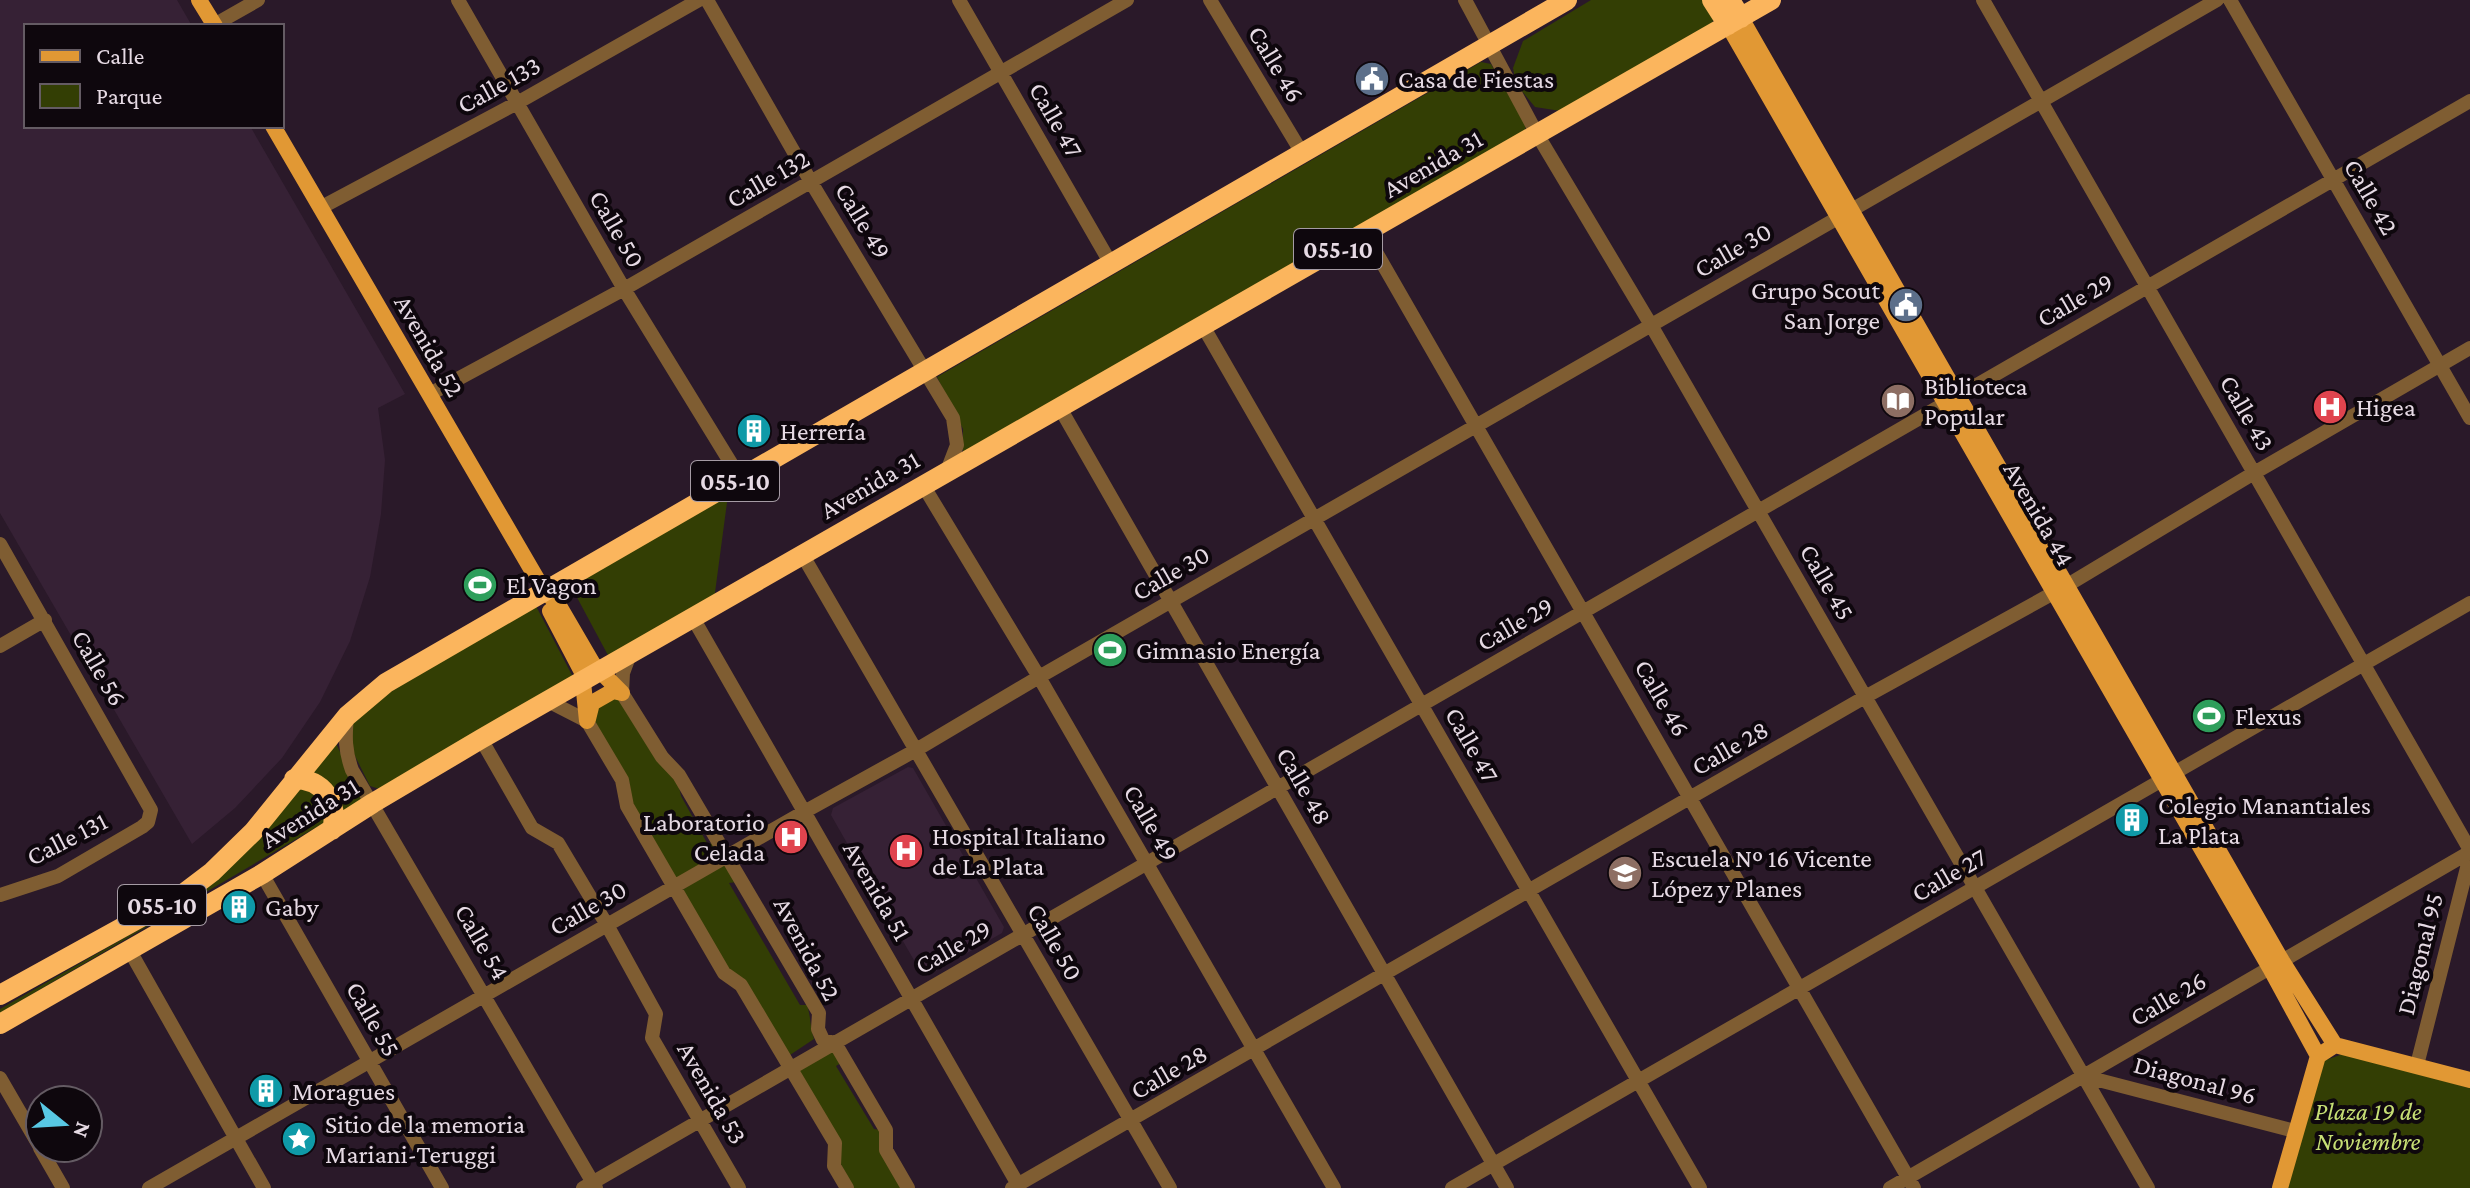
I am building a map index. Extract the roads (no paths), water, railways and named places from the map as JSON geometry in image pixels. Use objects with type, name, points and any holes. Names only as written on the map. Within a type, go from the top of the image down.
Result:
[{"type":"highway","name":"Avenida 31","points":[[2,988],[183,894],[234,853],[347,716],[386,683],[1567,0]]},
{"type":"highway","name":"Avenida 44","points":[[1712,0],[1733,14]]},
{"type":"highway","name":"Avenida 31","points":[[0,1024],[262,874],[481,739],[1537,134],[1733,14],[1771,0]]},
{"type":"highway","points":[[294,779],[310,781],[325,792],[334,810],[332,830]]},
{"type":"main road","points":[[199,0],[213,24]]},
{"type":"main road","name":"Avenida 44","points":[[1733,14],[2276,964],[2318,1056]]},
{"type":"main road","name":"Avenida 52","points":[[274,128],[544,591],[549,609],[582,672],[622,693]]},
{"type":"main road","name":"Avenida 52","points":[[587,721],[592,676]]},
{"type":"main road","points":[[587,721],[592,703],[613,691],[622,693]]},
{"type":"main road","name":"Avenida 44","points":[[2276,964],[2335,1045]]},
{"type":"main road","points":[[2280,1188],[2318,1056],[2335,1045],[2470,1080]]},
{"type":"street","points":[[216,24],[258,0]]},
{"type":"street","name":"Calle 50","points":[[458,0],[624,289],[740,478]]},
{"type":"street","name":"Calle 133","points":[[320,208],[517,103],[699,0]]},
{"type":"street","name":"Calle 49","points":[[707,0],[811,182],[953,418],[957,445],[947,471]]},
{"type":"street","name":"Calle 47","points":[[959,0],[1111,264]]},
{"type":"street","name":"Calle 132","points":[[430,394],[624,289],[1127,0]]},
{"type":"street","name":"Calle 46","points":[[1210,0],[1302,153]]},
{"type":"street","name":"Calle 45","points":[[1465,0],[1537,134],[1651,325],[2148,1188]]},
{"type":"street","name":"Calle 43","points":[[1983,0],[2470,853]]},
{"type":"street","name":"Calle 30","points":[[149,1188],[2217,0]]},
{"type":"street","name":"Calle 42","points":[[2230,0],[2470,418]]},
{"type":"street","name":"Calle 29","points":[[590,1186],[2470,101]]},
{"type":"street","name":"Calle 46","points":[[1365,233],[1911,1183]]},
{"type":"street","name":"Calle 47","points":[[1203,326],[1700,1188]]},
{"type":"street","name":"Calle 28","points":[[1017,1187],[1865,697],[2060,590],[2470,348]]},
{"type":"street","name":"Calle 48","points":[[1060,408],[1507,1188]]},
{"type":"street","name":"Calle 49","points":[[923,485],[1039,677],[1334,1188]]},
{"type":"street","name":"Calle 56","points":[[0,544],[148,802],[150,817]]},
{"type":"street","name":"Calle 50","points":[[802,554],[1170,1188]]},
{"type":"street","name":"Calle 27","points":[[1452,1188],[2470,603]]},
{"type":"street","name":"Avenida 51","points":[[693,618],[1017,1187]]},
{"type":"street","points":[[0,646],[45,620]]},
{"type":"street","points":[[622,693],[623,673],[630,654]]},
{"type":"street","name":"Avenida 52","points":[[622,693],[662,757],[679,775],[728,855],[819,1013],[818,1029],[823,1040],[835,1043],[886,1130],[886,1150],[908,1188]]},
{"type":"street","points":[[548,701],[587,721]]},
{"type":"street","name":"Calle 54","points":[[347,716],[346,754],[352,770],[485,995],[590,1186]]},
{"type":"street","name":"Avenida 52","points":[[587,721],[622,780],[627,806],[724,973],[741,985],[835,1143],[834,1166],[847,1188]]},
{"type":"street","name":"Avenida 53","points":[[481,739],[532,828],[558,843],[607,925],[656,1014],[652,1038],[739,1188]]},
{"type":"street","name":"Calle 131","points":[[0,895],[58,876],[142,827],[150,817]]},
{"type":"street","name":"Calle 26","points":[[1890,1188],[1911,1183],[2083,1076],[2470,853]]},
{"type":"street","name":"Diagonal 95","points":[[2417,1065],[2470,853]]},
{"type":"street","name":"Calle 55","points":[[262,874],[442,1188]]},
{"type":"street","points":[[130,951],[264,1188]]},
{"type":"street","name":"Diagonal 96","points":[[2083,1076],[2295,1131]]},
{"type":"street","points":[[0,1078],[24,1120]]},
{"type":"street","points":[[49,1164],[63,1188]]},
{"type":"place","name":"Casa de Fiestas","points":[[1372,79]]},
{"type":"place","name":"Grupo Scout San Jorge","points":[[1906,305]]},
{"type":"place","name":"Biblioteca Popular","points":[[1898,401]]},
{"type":"place","name":"Higea","points":[[2330,407]]},
{"type":"place","name":"Herrería","points":[[754,431]]},
{"type":"place","name":"El Vagon","points":[[480,585]]},
{"type":"place","name":"Gimnasio Energía","points":[[1110,650]]},
{"type":"place","name":"Flexus","points":[[2209,716]]},
{"type":"place","name":"Colegio Manantiales La Plata","points":[[2132,820]]},
{"type":"place","name":"Laboratorio Celada","points":[[791,837]]},
{"type":"place","name":"Hospital Italiano de La Plata","points":[[906,851]]},
{"type":"place","name":"Escuela Nº 16 Vicente López y Planes","points":[[1625,873]]},
{"type":"place","name":"Gaby","points":[[239,907]]},
{"type":"place","name":"Moragues","points":[[266,1091]]},
{"type":"place","name":"Sitio de la memoria Mariani-Teruggi","points":[[299,1139]]},
{"type":"park label","name":"Plaza 19 de Noviembre","points":[[2368,1126]]}]
